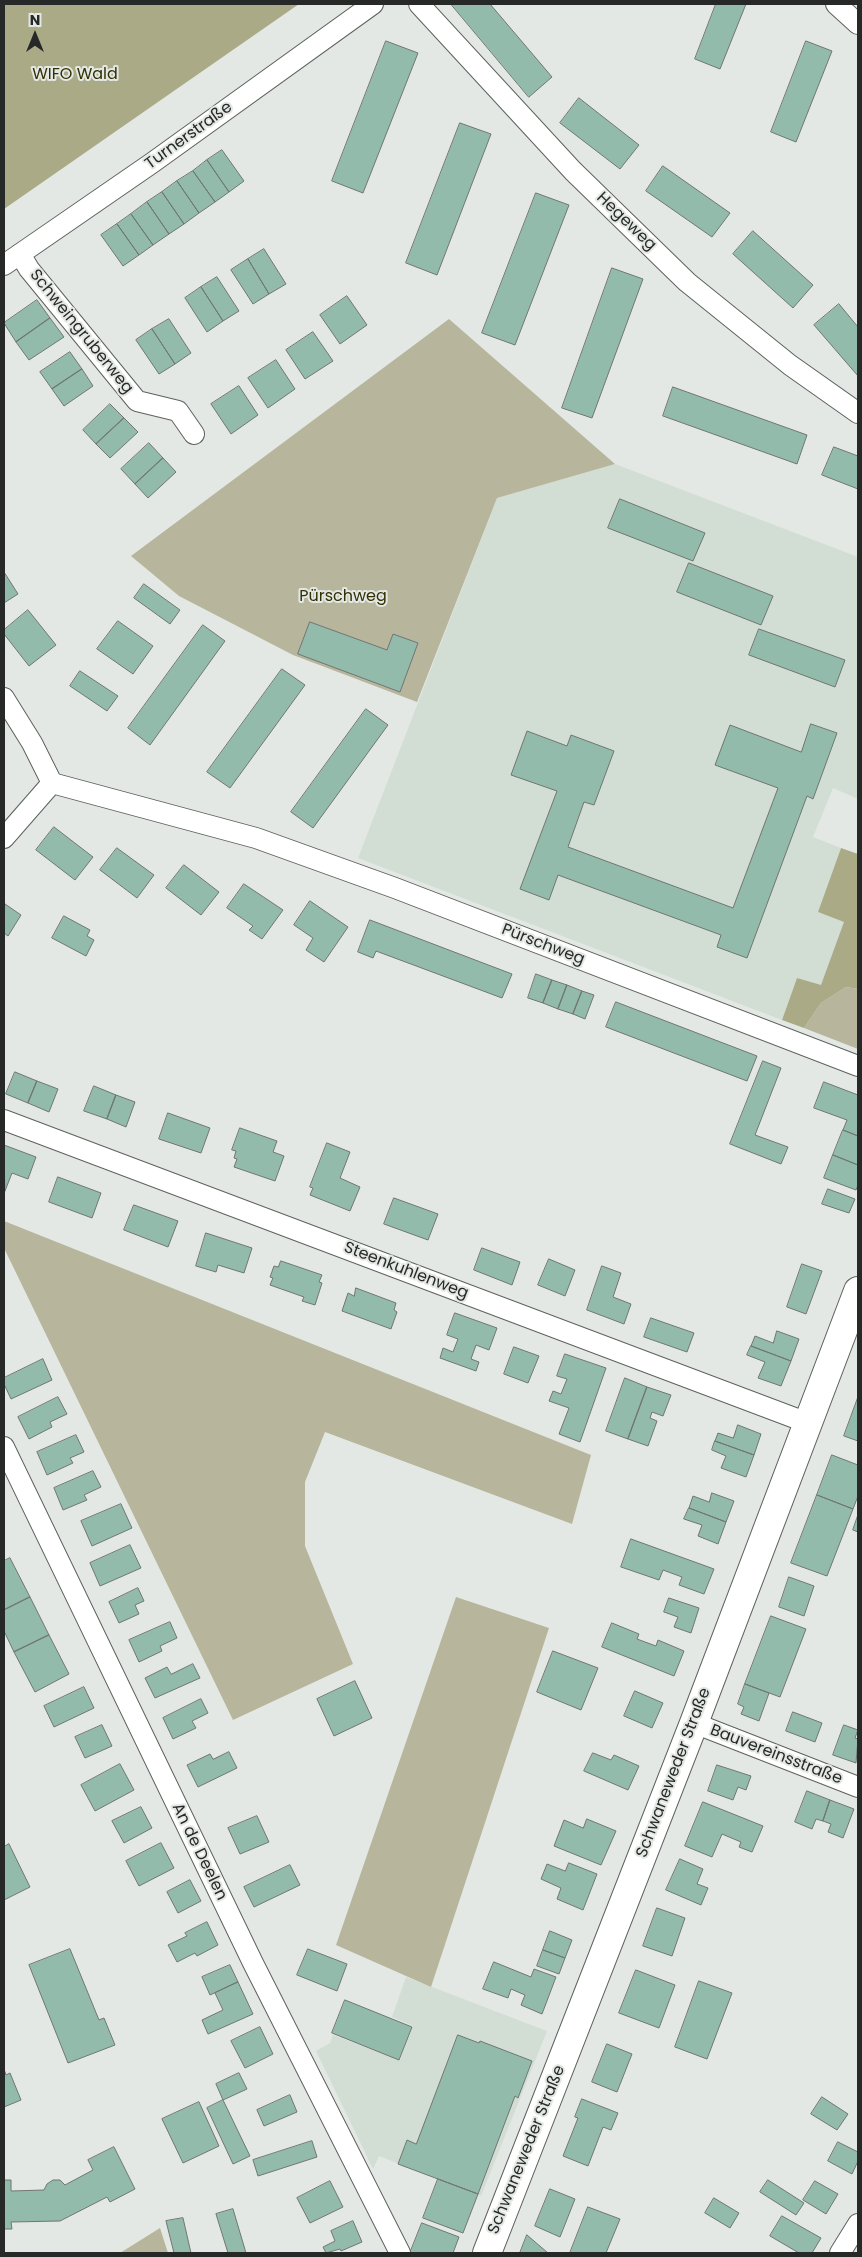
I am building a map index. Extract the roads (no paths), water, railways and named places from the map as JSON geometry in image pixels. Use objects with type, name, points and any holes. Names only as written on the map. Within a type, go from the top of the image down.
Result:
[{"type":"main road","name":"Schwaneweder Straße","points":[[487,2253],[694,1722],[858,1291]]},
{"type":"street","name":"Turnerstraße","points":[[12,260],[373,4]]},
{"type":"street","name":"Hegeweg","points":[[419,4],[573,171],[687,282],[790,365],[858,413]]},
{"type":"street","points":[[836,4],[858,24]]},
{"type":"street","name":"Schweingruberweg","points":[[12,260],[29,269],[137,401],[178,411],[194,434]]},
{"type":"street","points":[[4,698],[32,743],[52,783],[4,838]]},
{"type":"street","name":"Pürschweg","points":[[52,783],[256,838],[377,881],[858,1066]]},
{"type":"street","name":"Steenkuhlenweg","points":[[4,1120],[808,1423]]},
{"type":"street","name":"An de Deelen","points":[[4,1447],[253,1963],[400,2253]]},
{"type":"street","name":"Bauvereinsstraße","points":[[694,1722],[858,1787]]},
{"type":"street","points":[[840,2253],[858,2224]]},
{"type":"park label","name":"WIFO Wald","points":[[75,75]]}]
